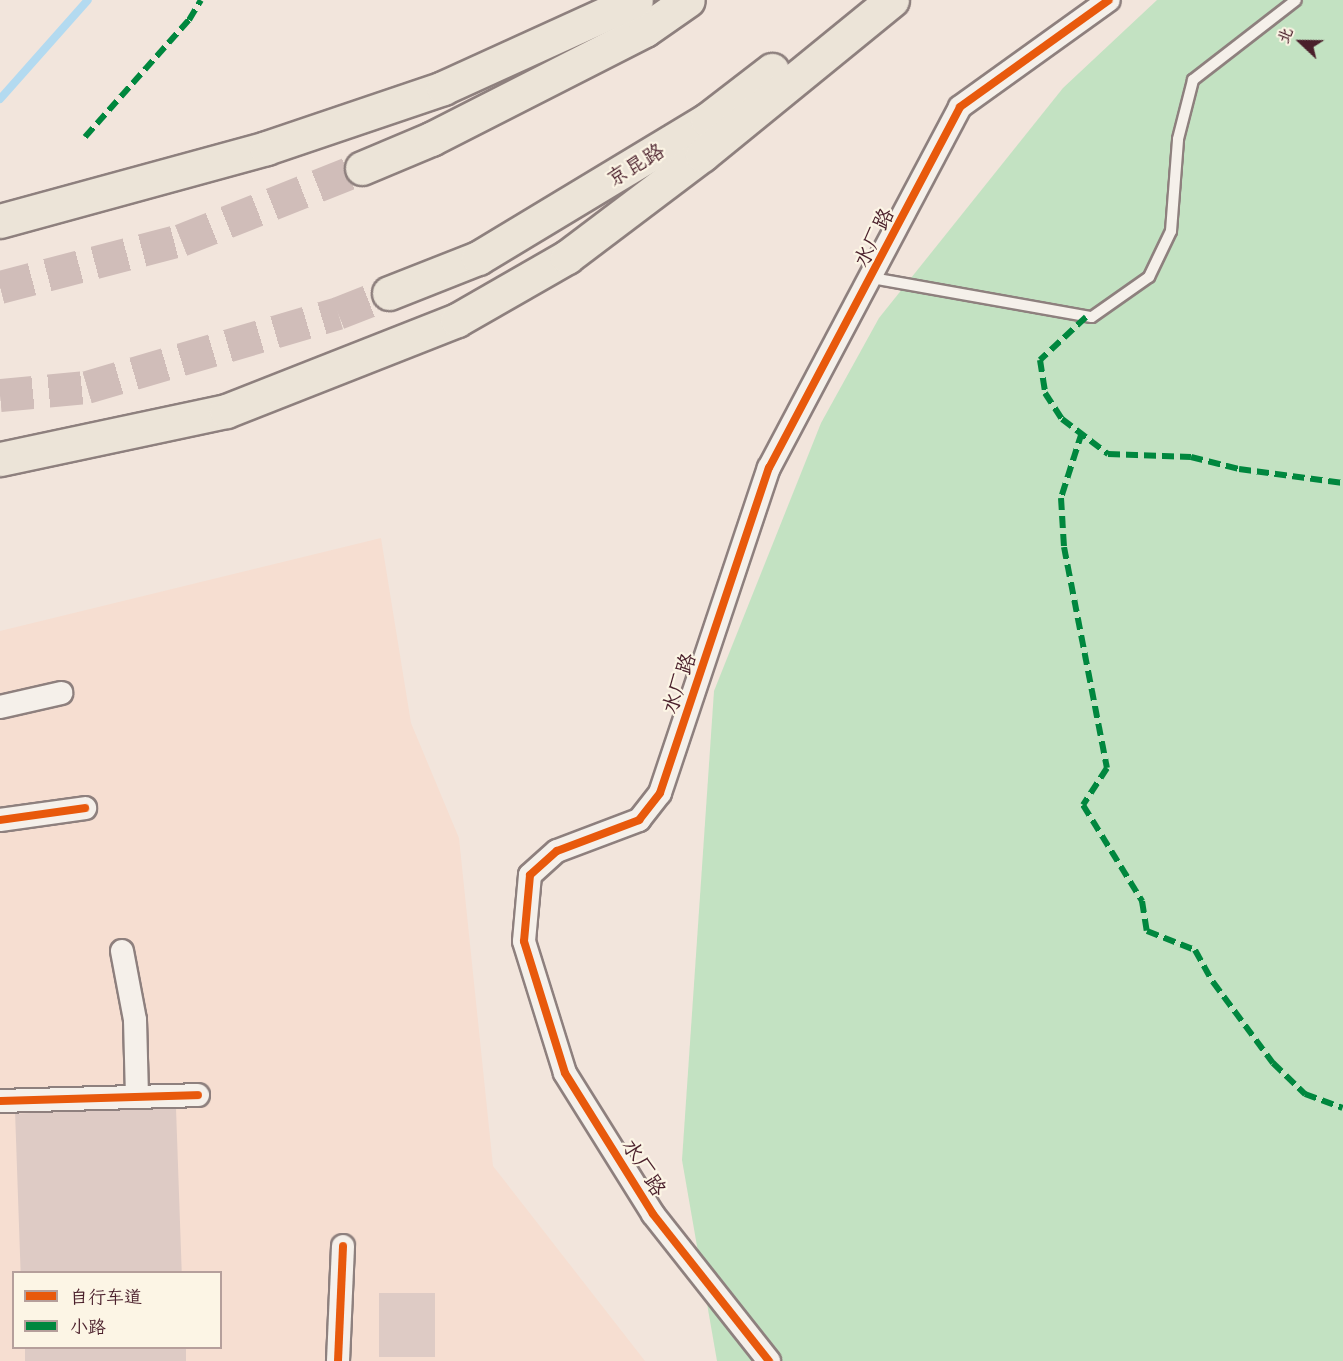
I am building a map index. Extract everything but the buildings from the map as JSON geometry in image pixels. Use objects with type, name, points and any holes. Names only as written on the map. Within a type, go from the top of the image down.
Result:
[{"type":"highway","points":[[0,221],[266,148],[424,94],[636,0]]},
{"type":"highway","points":[[362,168],[431,140],[645,30],[688,0]]},
{"type":"highway","name":"京昆路","points":[[389,293],[478,258],[707,120],[861,0]]},
{"type":"highway","points":[[0,459],[226,411],[457,320],[567,257],[702,155],[892,0]]},
{"type":"street","name":"水厂路","points":[[769,1361],[653,1214],[565,1073],[524,941],[530,875],[557,851],[639,820],[660,793],[769,468],[872,279],[960,107],[1109,0]]},
{"type":"street","points":[[0,707],[61,693]]},
{"type":"street","points":[[0,820],[85,808]]},
{"type":"street","points":[[122,951],[135,1020],[137,1097]]},
{"type":"street","points":[[0,1101],[198,1095]]},
{"type":"street","points":[[338,1361],[343,1246]]},
{"type":"lane","points":[[872,279],[1092,317],[1149,277],[1171,231],[1178,139],[1193,80],[1296,0]]},
{"type":"shaded area","points":[[381,538],[411,723],[459,838],[493,1166],[645,1361],[0,1361],[0,631]]},
{"type":"green space","points":[[1157,0],[1343,0],[1343,1361],[717,1361],[682,1160],[714,691],[821,423],[879,318],[1063,88]]},
{"type":"waterway","points":[[0,99],[88,0]]},
{"type":"tunnel","points":[[0,287],[181,240],[362,168]]},
{"type":"tunnel","points":[[0,395],[87,387],[338,313],[389,293]]},
{"type":"marked path","points":[[85,137],[189,20],[201,0]]},
{"type":"marked path","points":[[1086,317],[1040,360],[1045,393],[1062,419],[1108,454],[1191,457],[1239,469],[1343,483]]},
{"type":"marked path","points":[[1082,432],[1061,498],[1064,547],[1107,768],[1083,805],[1142,901],[1147,931],[1195,950],[1213,982],[1273,1063],[1305,1094],[1343,1108]]},
{"type":"cycle path","points":[[769,1361],[653,1214],[565,1073],[524,941],[530,875],[557,851],[639,820],[660,793],[769,468],[960,107],[1109,0]]},
{"type":"cycle path","points":[[0,820],[85,808]]},
{"type":"cycle path","points":[[0,1101],[198,1095]]},
{"type":"cycle path","points":[[338,1361],[343,1246]]}]
